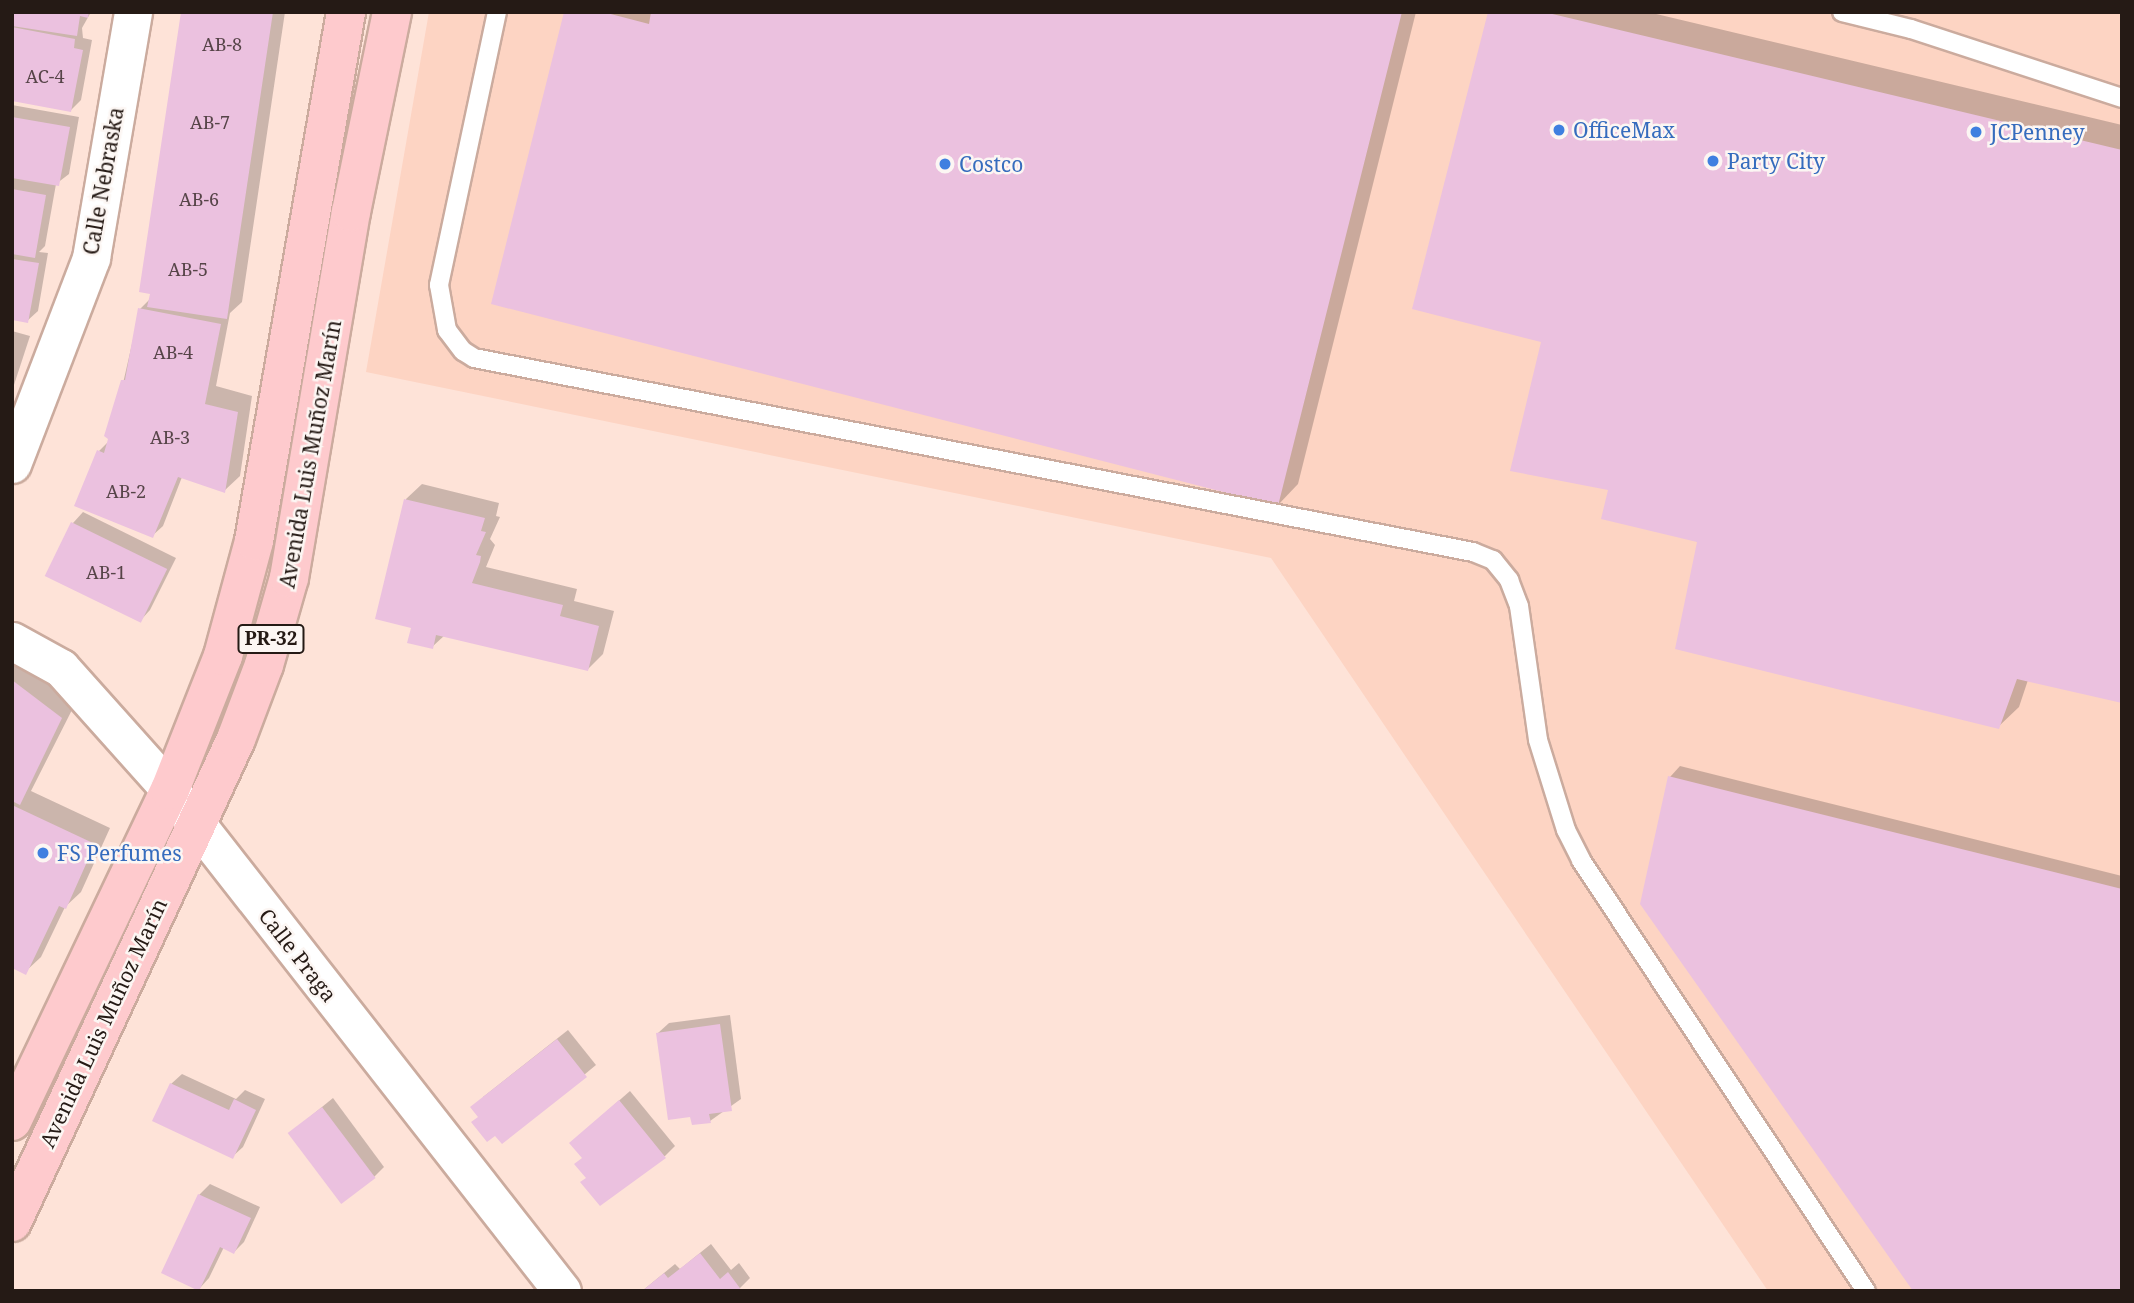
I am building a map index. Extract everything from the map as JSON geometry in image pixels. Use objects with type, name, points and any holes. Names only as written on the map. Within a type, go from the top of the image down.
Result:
[{"type":"main road","name":"Avenida Luis Muñoz Marín","points":[[12,1121],[170,790],[223,656],[254,541],[346,12]]},
{"type":"main road","name":"Avenida Luis Muñoz Marín","points":[[12,1222],[194,822],[236,738],[289,578],[351,212],[392,12]]},
{"type":"street","name":"Calle Nebraska","points":[[12,464],[91,258],[132,12]]},
{"type":"street","name":"Calle Praga","points":[[12,642],[61,668],[170,790],[562,1291]]},
{"type":"lane","points":[[497,12],[439,285],[447,330],[463,351],[474,358],[1473,552],[1493,560],[1509,580],[1519,606],[1538,740],[1566,830],[1581,860],[1866,1291]]},
{"type":"lane","points":[[1842,12],[1911,29],[2122,98]]},
{"type":"shaded area","points":[[429,12],[2122,12],[2122,1291],[1768,1291],[1271,558],[366,372]]},
{"type":"building","points":[[12,12],[89,12],[88,18],[80,16],[77,36],[12,26]]},
{"type":"building","points":[[181,12],[273,12],[227,319],[147,307],[150,294],[139,292]]},
{"type":"building","name":"Costco","points":[[564,12],[603,12],[649,24],[651,12],[1402,12],[1278,506],[491,304]]},
{"type":"building","points":[[1488,12],[1544,12],[2122,150],[2122,703],[2017,679],[1999,729],[1675,649],[1697,542],[1601,519],[1608,490],[1510,471],[1541,342],[1412,309]]},
{"type":"building","points":[[12,27],[75,39],[74,48],[83,50],[71,112],[12,101]]},
{"type":"building","points":[[12,117],[70,127],[59,186],[12,178]]},
{"type":"building","points":[[12,189],[46,195],[35,258],[12,254]]},
{"type":"building","points":[[12,259],[39,263],[28,323],[12,320]]},
{"type":"building","points":[[138,308],[221,324],[205,404],[238,412],[225,493],[178,477],[153,538],[74,506],[97,450],[104,453],[108,439],[104,436],[121,380],[125,380]]},
{"type":"building","points":[[404,499],[485,518],[481,531],[486,532],[476,555],[481,556],[480,562],[472,583],[563,605],[560,616],[599,626],[588,671],[436,635],[433,649],[407,643],[411,628],[375,619]]},
{"type":"building","points":[[71,522],[167,569],[141,623],[45,576]]},
{"type":"building","points":[[12,680],[62,718],[20,805],[12,801]]},
{"type":"building","points":[[1668,776],[2122,889],[2122,1291],[1913,1291],[1640,904]]},
{"type":"building","points":[[12,805],[95,844],[66,909],[59,906],[26,975],[12,968]]},
{"type":"building","points":[[720,1024],[732,1111],[709,1114],[711,1123],[692,1125],[690,1117],[668,1120],[656,1033]]},
{"type":"building","points":[[557,1039],[587,1077],[502,1144],[495,1136],[487,1142],[471,1122],[478,1117],[470,1107]]},
{"type":"building","points":[[170,1083],[229,1110],[234,1099],[256,1110],[233,1159],[152,1121]]},
{"type":"building","points":[[619,1100],[666,1158],[600,1206],[580,1182],[586,1178],[574,1164],[582,1158],[569,1143]]},
{"type":"building","points":[[322,1107],[376,1178],[341,1204],[288,1133]]},
{"type":"building","points":[[198,1194],[251,1218],[234,1254],[220,1247],[199,1291],[161,1273]]},
{"type":"building","points":[[700,1253],[720,1279],[728,1272],[742,1291],[642,1291],[664,1273],[668,1278]]},
{"type":"place","name":"OfficeMax","points":[[1559,130]]},
{"type":"place","name":"JCPenney","points":[[1976,132]]},
{"type":"place","name":"Party City","points":[[1713,161]]},
{"type":"place","name":"Costco","points":[[945,164]]},
{"type":"place","name":"FS Perfumes","points":[[43,853]]}]
